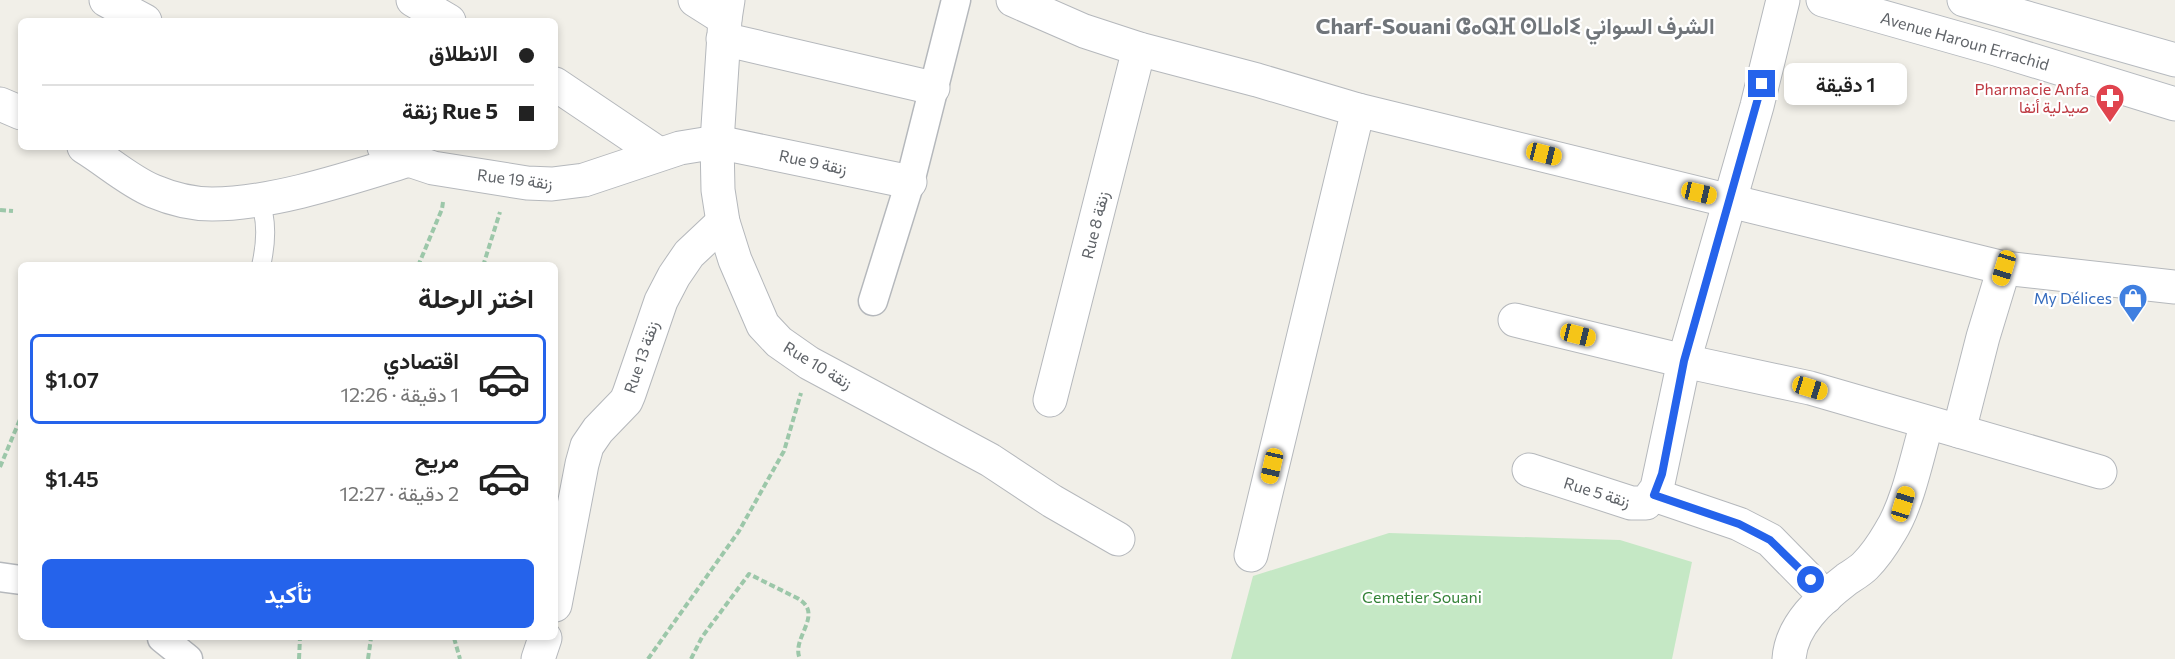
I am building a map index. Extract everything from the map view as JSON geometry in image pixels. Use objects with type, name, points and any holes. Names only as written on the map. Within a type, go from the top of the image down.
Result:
[{"type":"street","points":[[106,0],[139,18]]},
{"type":"street","points":[[413,0],[444,18]]},
{"type":"street","points":[[695,0],[725,19],[933,88]]},
{"type":"street","points":[[873,301],[910,182],[956,0]]},
{"type":"street","points":[[1013,0],[1084,31],[1139,49],[1358,110],[2004,268],[2175,287]]},
{"type":"street","name":"Rue 5 زنقة","points":[[1529,470],[1631,503],[1646,503],[1654,495],[1662,474],[1684,361],[1783,0]]},
{"type":"street","name":"Avenue Haroun Errachid","points":[[1823,0],[1996,49],[2175,104]]},
{"type":"street","points":[[1964,0],[2175,60]]},
{"type":"street","name":"Rue 10 زنقة","points":[[725,19],[717,142],[718,190],[723,222],[735,260],[763,325],[779,342],[809,363],[990,460],[1052,501],[1118,539]]},
{"type":"street","name":"Rue 8 زنقة","points":[[1050,400],[1139,49]]},
{"type":"street","points":[[558,86],[659,154]]},
{"type":"street","points":[[0,104],[18,112]]},
{"type":"street","points":[[1251,555],[1358,110]]},
{"type":"street","name":"Rue 19 زنقة","points":[[396,154],[448,171],[527,183],[552,184],[584,180],[680,148],[717,142]]},
{"type":"street","name":"Rue 9 زنقة","points":[[717,142],[910,182]]},
{"type":"street","points":[[88,150],[139,184],[182,201],[212,204],[259,200],[357,176],[396,154]]},
{"type":"street","name":"Rue 13 زنقة","points":[[558,589],[587,446],[629,394],[661,301],[674,276],[689,254],[723,222]]},
{"type":"street","points":[[1959,431],[1983,337],[2004,268]]},
{"type":"street","points":[[1515,320],[1684,361],[1810,388],[2100,472]]},
{"type":"street","points":[[1789,659],[1792,638],[1803,621],[1826,597],[1864,567],[1892,530],[1903,504],[1927,423]]},
{"type":"street","points":[[1654,495],[1739,524],[1770,540],[1826,597]]},
{"type":"street","points":[[0,576],[18,579]]},
{"type":"street","points":[[164,640],[188,659]]},
{"type":"street","points":[[538,659],[544,640]]},
{"type":"lane","points":[[259,200],[265,222],[262,262]]},
{"type":"path","points":[[0,210],[14,210]]},
{"type":"path","points":[[420,262],[442,210]]},
{"type":"path","points":[[484,262],[501,210]]},
{"type":"path","points":[[648,659],[739,531],[784,451],[809,363]]},
{"type":"path","points":[[0,467],[18,424]]},
{"type":"path","points":[[691,659],[702,637],[749,574],[804,602],[808,607],[809,615],[797,651],[800,659]]},
{"type":"path","points":[[299,659],[300,640]]},
{"type":"path","points":[[368,659],[371,640]]},
{"type":"path","points":[[455,640],[460,659]]},
{"type":"green space","name":"Cemetier Souani","points":[[1389,533],[1620,540],[1692,562],[1672,659],[1231,659],[1253,576]]},
{"type":"place","name":"Pharmacie Anfa صيدلية أنفا","points":[[2110,124]]},
{"type":"place","name":"My Délices","points":[[2133,324]]},
{"type":"district","name":"Charf-Souani ⵛⴰⵕⴼ ⵙⵡⴰⵏⵉ الشرف السواني","points":[[1515,26]]},
{"type":"route","points":[[1762,84],[1684,361],[1662,474],[1654,495],[1739,524],[1770,540],[1811,580]]}]
